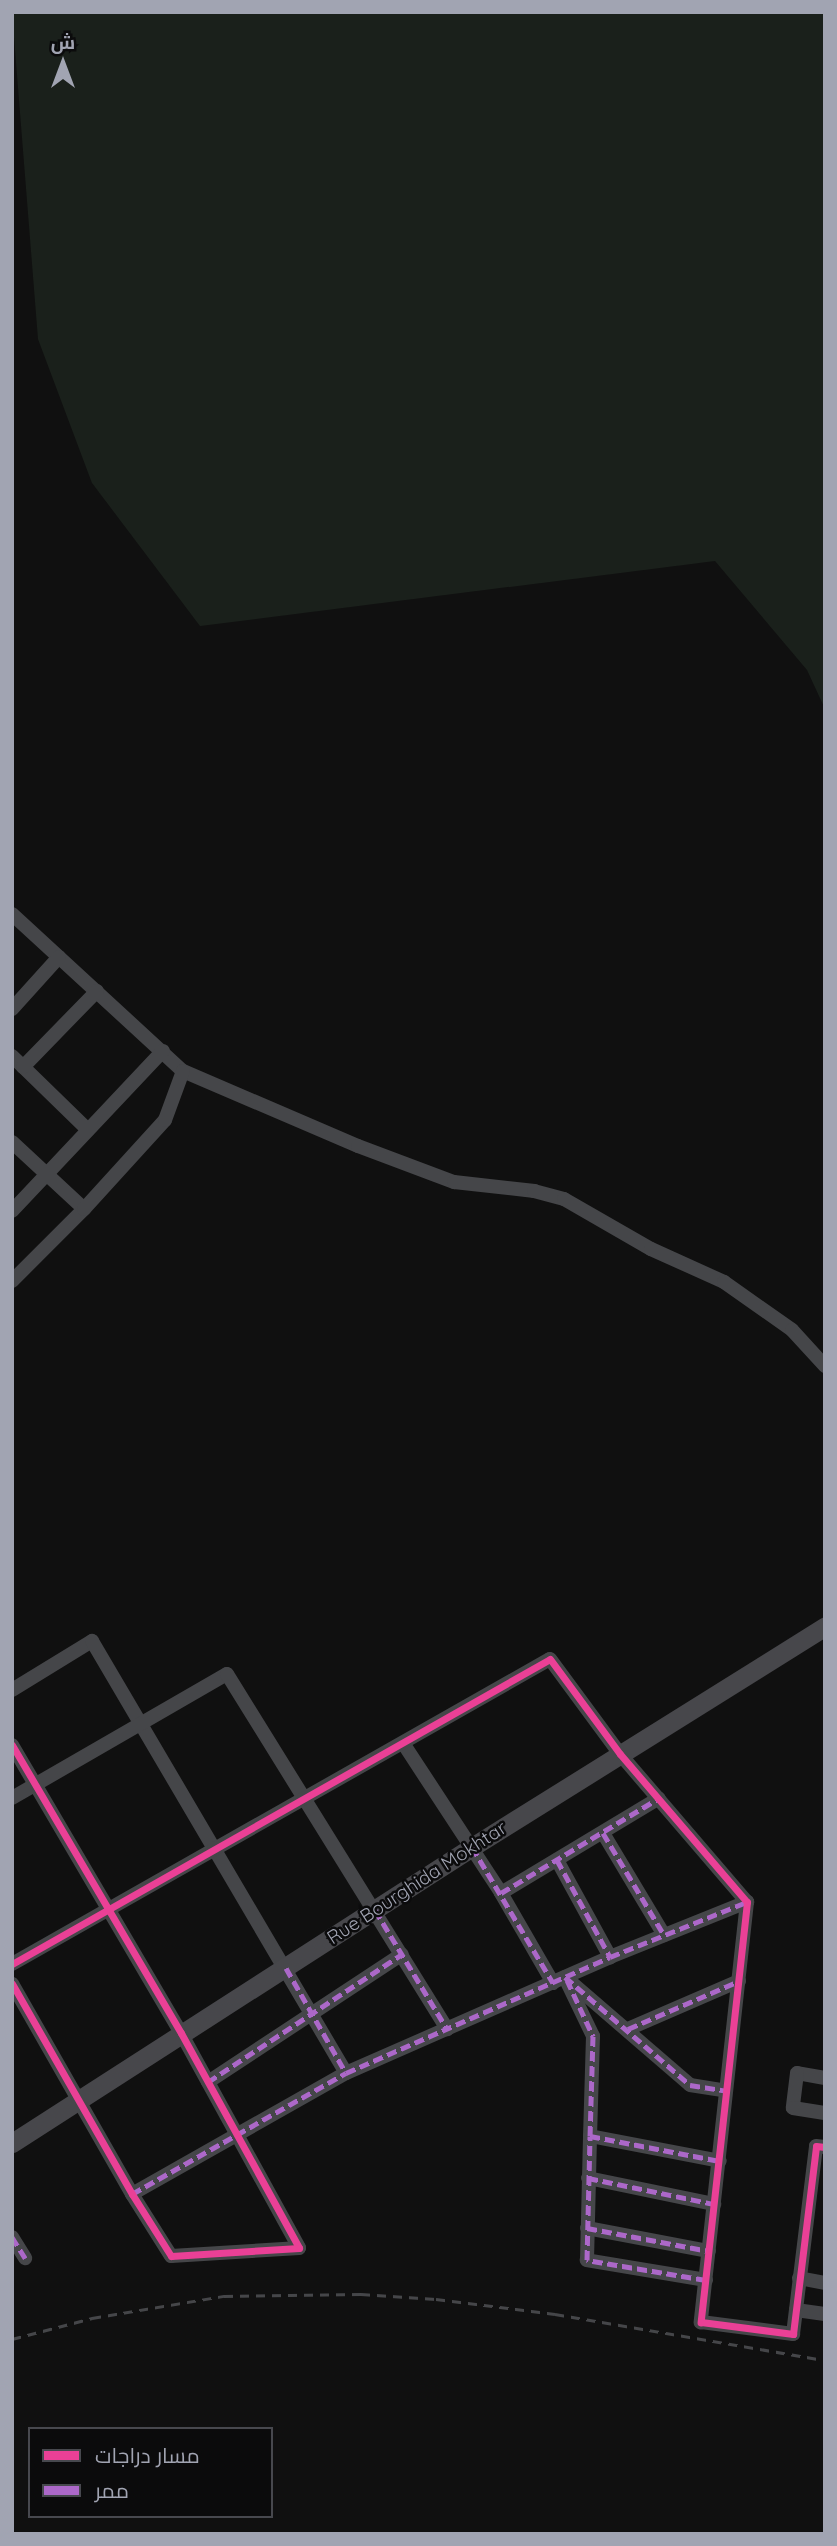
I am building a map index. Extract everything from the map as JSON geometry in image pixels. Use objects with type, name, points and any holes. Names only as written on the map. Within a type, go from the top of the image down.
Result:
[{"type":"main road","name":"Rue Bourghida Mokhtar","points":[[12,2143],[472,1847],[825,1626]]},
{"type":"street","points":[[12,915],[183,1071],[358,1146],[454,1182],[534,1191],[564,1199],[651,1249],[724,1282],[792,1330],[825,1366]]},
{"type":"street","points":[[12,1009],[59,957]]},
{"type":"street","points":[[88,1130],[18,1061],[97,991]]},
{"type":"street","points":[[12,1212],[163,1051]]},
{"type":"street","points":[[12,1281],[84,1209],[165,1120],[183,1071]]},
{"type":"street","points":[[12,1142],[84,1209]]},
{"type":"street","points":[[12,1690],[92,1641],[346,2073]]},
{"type":"street","points":[[12,1964],[550,1659],[620,1754],[747,1902],[701,2322],[793,2334],[817,2146],[825,2147]]},
{"type":"street","points":[[12,1798],[227,1674],[447,2029]]},
{"type":"street","points":[[403,1743],[593,2036],[587,2260],[706,2280]]},
{"type":"street","points":[[12,1745],[181,2034],[299,2248],[171,2256],[131,2194],[80,2099],[12,1984]]},
{"type":"street","points":[[501,1893],[659,1798]]},
{"type":"street","points":[[603,1833],[664,1936]]},
{"type":"street","points":[[557,1860],[610,1957]]},
{"type":"street","points":[[131,2194],[346,2073],[610,1957],[747,1902]]},
{"type":"street","points":[[208,2082],[401,1954]]},
{"type":"street","points":[[559,1980],[628,2029],[690,2085],[726,2091]]},
{"type":"street","points":[[628,2029],[739,1982]]},
{"type":"street","points":[[825,2078],[797,2073],[793,2108],[825,2113]]},
{"type":"street","points":[[590,2136],[720,2161]]},
{"type":"street","points":[[588,2178],[714,2204]]},
{"type":"street","points":[[587,2228],[709,2251]]},
{"type":"street","points":[[12,2237],[25,2258]]},
{"type":"street","points":[[799,2278],[825,2283]]},
{"type":"street","points":[[796,2310],[825,2314]]},
{"type":"shaded area","points":[[12,12],[825,12],[825,709],[807,670],[715,561],[200,626],[92,483],[38,339]]},
{"type":"railway","points":[[12,2339],[92,2318],[224,2296],[361,2294],[436,2299],[555,2314],[825,2360]]},
{"type":"marked path","points":[[501,1893],[659,1798]]},
{"type":"marked path","points":[[603,1833],[664,1935]]},
{"type":"marked path","points":[[472,1847],[553,1983]]},
{"type":"marked path","points":[[557,1860],[610,1957]]},
{"type":"marked path","points":[[132,2194],[346,2073],[610,1957],[747,1902]]},
{"type":"marked path","points":[[375,1910],[447,2029]]},
{"type":"marked path","points":[[208,2082],[402,1954]]},
{"type":"marked path","points":[[286,1968],[346,2073]]},
{"type":"marked path","points":[[565,1977],[690,2085],[726,2091]]},
{"type":"marked path","points":[[567,1980],[593,2036],[590,2136]]},
{"type":"marked path","points":[[628,2029],[739,1981]]},
{"type":"marked path","points":[[706,2280],[587,2260],[590,2136],[720,2161]]},
{"type":"marked path","points":[[588,2178],[714,2204]]},
{"type":"marked path","points":[[587,2228],[709,2251]]},
{"type":"marked path","points":[[12,2237],[25,2258]]},
{"type":"cycle path","points":[[12,1964],[550,1659],[620,1754],[747,1902],[701,2322],[793,2334],[816,2146],[825,2147]]},
{"type":"cycle path","points":[[12,1745],[181,2033],[299,2248],[171,2256],[132,2194],[12,1984]]}]
